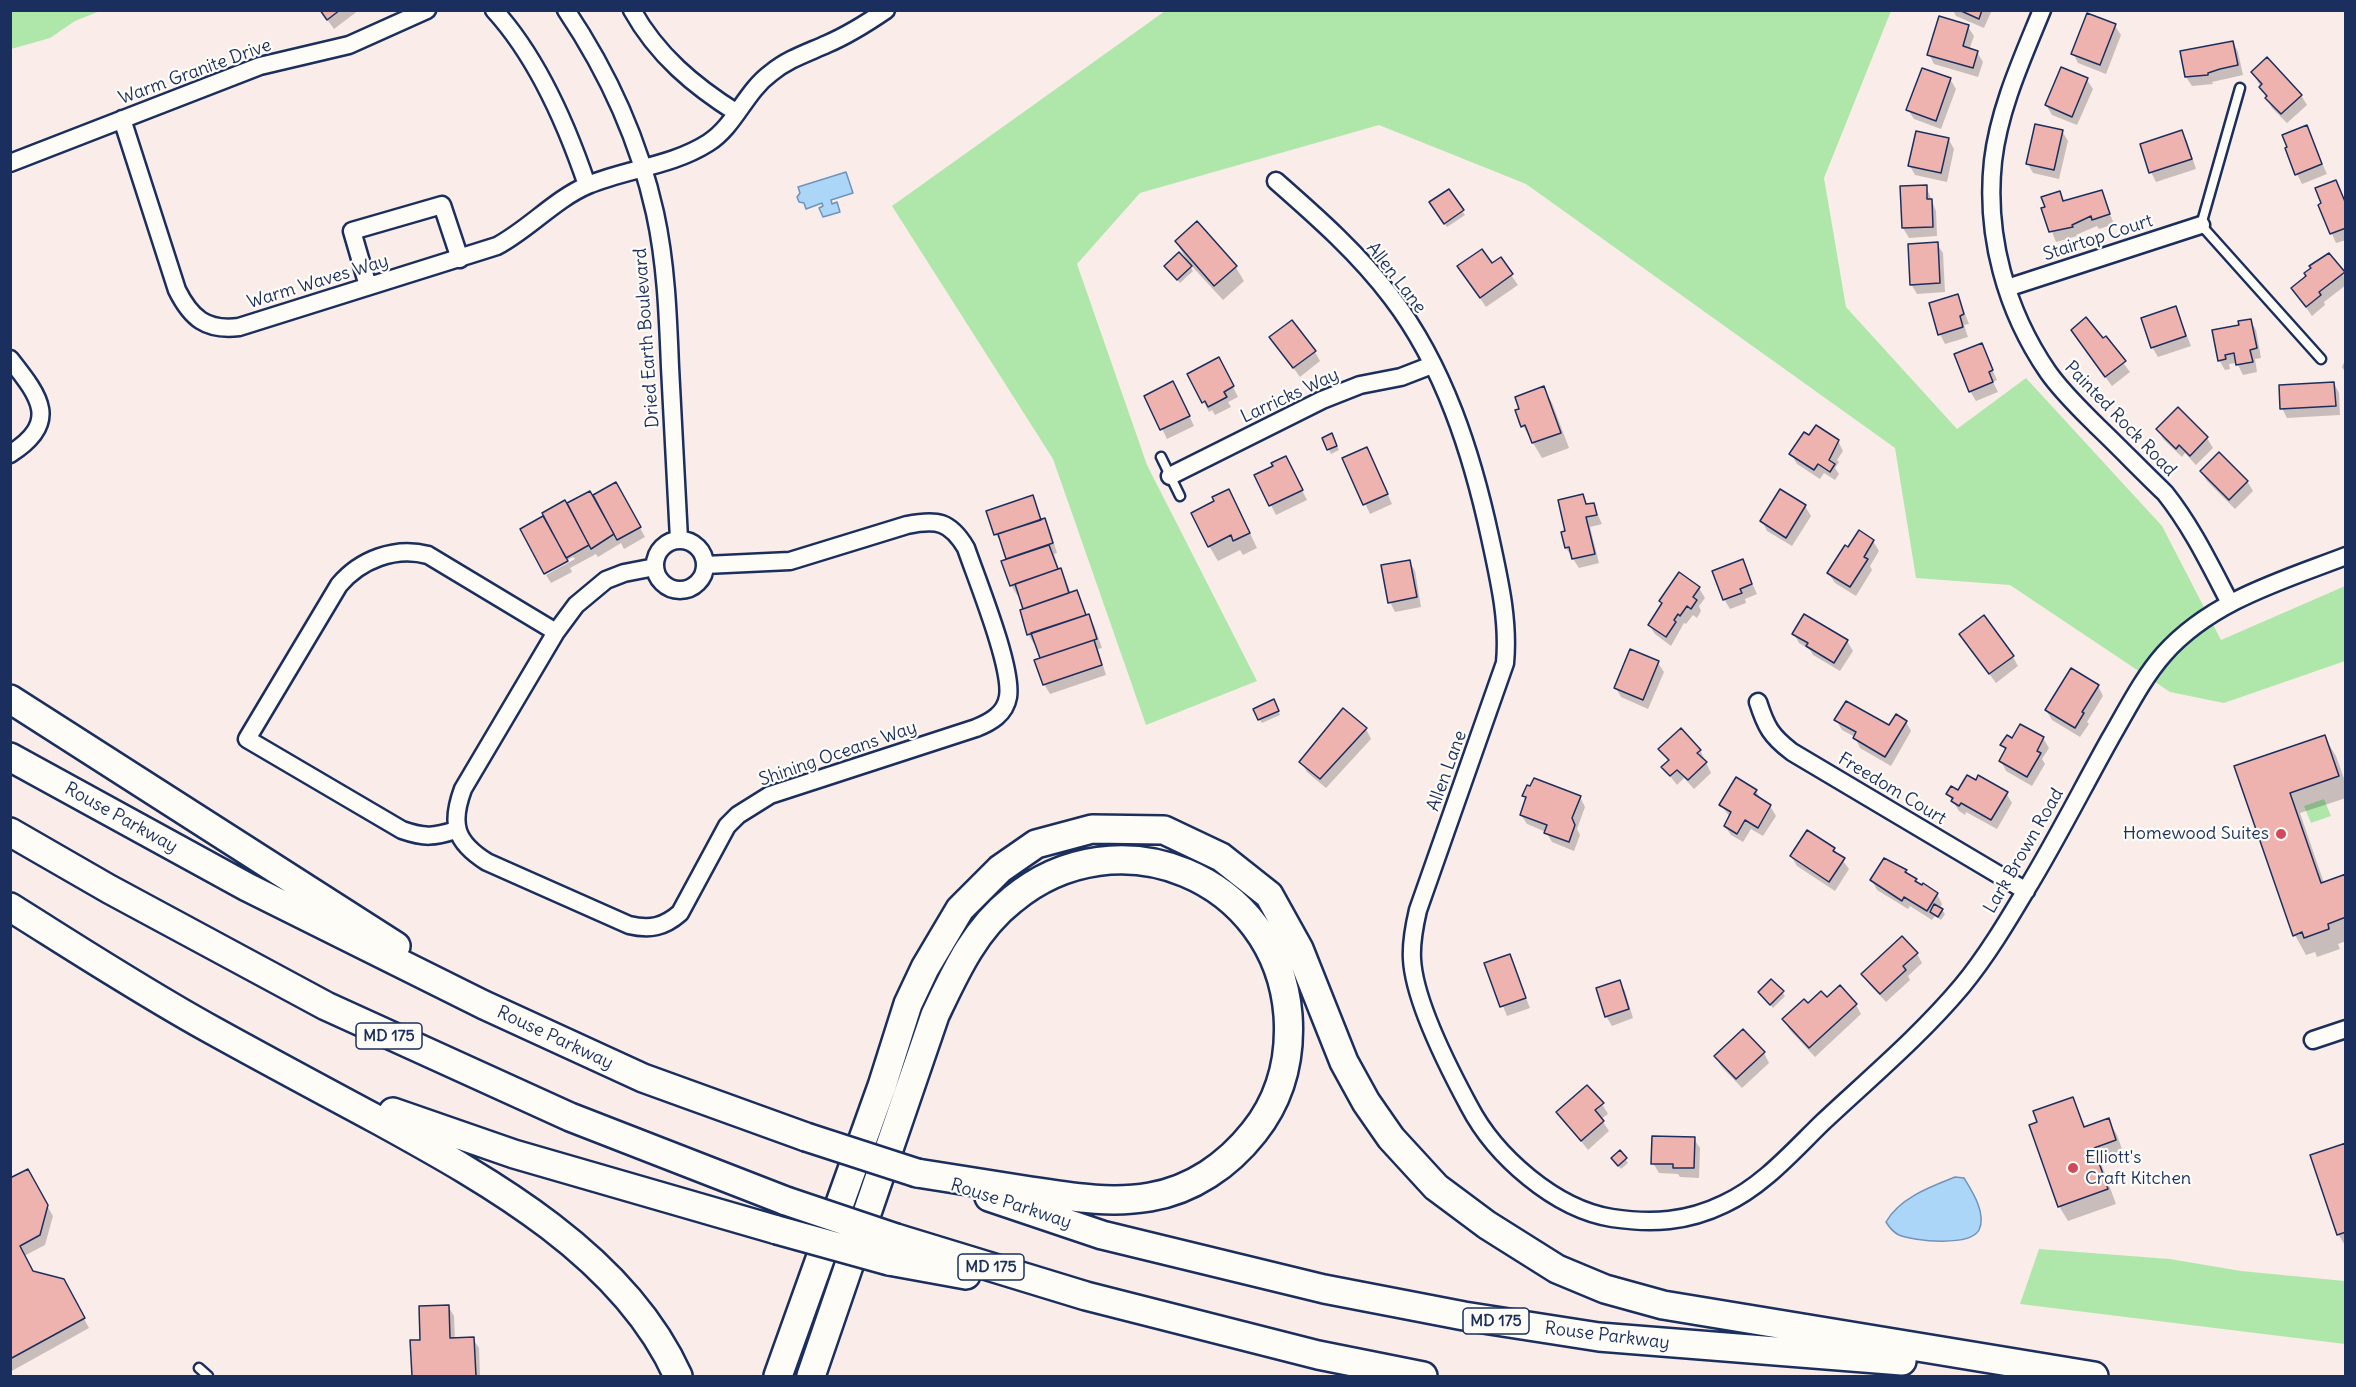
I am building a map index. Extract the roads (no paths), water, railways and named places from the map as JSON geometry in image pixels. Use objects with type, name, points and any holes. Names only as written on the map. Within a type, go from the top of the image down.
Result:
[{"type":"main road","points":[[10,699],[342,911],[484,1005]]},
{"type":"main road","name":"Rouse Parkway","points":[[10,757],[247,887],[484,1005],[643,1078],[806,1137],[1102,1235],[1324,1289],[1464,1316],[1599,1337],[2093,1377]]},
{"type":"main road","points":[[778,1377],[882,1086],[908,1004],[925,968],[960,909],[1000,869],[1036,844],[1092,829],[1102,829],[1164,830],[1221,857],[1269,895],[1299,949],[1344,1062],[1366,1101],[1391,1138],[1436,1187],[1487,1225],[1557,1269],[1605,1289],[1663,1305],[2093,1377]]},
{"type":"main road","name":"MD 175","points":[[10,832],[109,889],[336,1011],[570,1117],[786,1201],[892,1250],[1318,1355],[1423,1377]]},
{"type":"main road","points":[[811,1377],[935,1016],[954,973],[969,948],[994,916],[1013,899],[1052,875],[1091,863],[1125,860],[1153,862],[1186,872],[1215,886],[1241,909],[1262,933],[1275,957],[1283,982],[1290,1038],[1286,1067],[1265,1118],[1237,1153],[1222,1166],[1176,1191],[1151,1197],[1116,1201],[917,1173]]},
{"type":"main road","points":[[10,907],[145,992],[466,1170],[517,1203],[597,1266],[625,1294],[651,1325],[668,1353],[678,1377]]},
{"type":"main road","points":[[272,1062],[421,1123],[504,1151],[777,1230],[892,1250]]},
{"type":"street","name":"Warm Granite Drive","points":[[10,163],[260,66],[349,45],[427,10]]},
{"type":"street","points":[[494,10],[526,54],[551,99],[566,130],[587,185]]},
{"type":"street","name":"Dried Earth Boulevard","points":[[566,10],[602,71],[622,113],[643,169],[655,213],[667,299],[679,539]]},
{"type":"street","points":[[632,10],[664,55],[683,74],[711,97],[737,113]]},
{"type":"street","name":"Warm Waves Way","points":[[122,119],[177,290],[190,312],[200,320],[224,329],[239,327],[497,246],[517,235],[587,185],[643,169],[708,143],[737,113],[754,87],[784,63],[844,36],[886,10]]},
{"type":"street","name":"Painted Rock Road","points":[[2042,10],[2009,93],[1993,161],[1993,223],[1996,252],[2007,288],[2027,336],[2048,373],[2180,511],[2230,603]]},
{"type":"street","name":"Allen Lane","points":[[1276,181],[1324,223],[1373,274],[1393,299],[1432,365],[1463,439],[1479,487],[1499,580],[1507,640],[1505,663],[1418,910],[1412,938],[1412,963],[1418,992],[1454,1078],[1484,1133],[1504,1155],[1550,1192],[1576,1207],[1602,1216],[1662,1222],[1684,1219],[1705,1212],[1743,1194]]},
{"type":"street","points":[[368,286],[352,231],[442,205],[460,259]]},
{"type":"street","name":"Stairtop Court","points":[[2007,288],[2201,225]]},
{"type":"street","points":[[10,359],[37,394],[42,419],[36,432],[25,445],[10,454]]},
{"type":"street","name":"Larricks Way","points":[[1170,476],[1322,400],[1360,385],[1401,377],[1432,365]]},
{"type":"street","name":"Shining Oceans Way","points":[[456,830],[475,854],[487,862],[629,925],[645,929],[657,927],[669,923],[680,913],[727,826],[753,804],[770,795],[984,725],[991,722],[1002,711],[1008,698],[1007,672],[966,548],[949,526],[925,521],[790,561],[705,565]]},
{"type":"street","points":[[679,539],[698,547],[704,555],[705,565],[705,574],[696,585],[681,591],[670,590],[662,585],[656,567],[656,558],[659,551],[668,543],[679,539]]},
{"type":"street","points":[[556,632],[429,555],[414,551],[399,553],[360,565],[339,585],[247,740],[402,830],[420,837],[435,836],[456,830],[457,805],[464,789],[556,632],[585,595],[606,580],[624,573],[656,567]]},
{"type":"street","name":"Lark Brown Road","points":[[1743,1194],[1762,1180],[1955,994],[1987,951],[2026,891],[2143,681],[2188,629],[2230,603],[2346,556]]},
{"type":"street","name":"Freedom Court","points":[[1758,702],[1765,722],[1776,740],[1792,752],[2026,891]]},
{"type":"street","points":[[2313,1040],[2346,1029]]},
{"type":"lane","points":[[2240,88],[2201,225],[2321,359]]},
{"type":"lane","points":[[1161,456],[1180,496]]},
{"type":"lane","points":[[199,1368],[208,1377]]},
{"type":"water","points":[[846,172],[853,193],[831,200],[832,204],[837,202],[840,212],[823,217],[819,208],[823,206],[822,203],[806,209],[804,203],[799,202],[798,187]]},
{"type":"water","points":[[1955,1177],[1964,1178],[1980,1210],[1981,1224],[1974,1235],[1954,1241],[1929,1241],[1899,1235],[1888,1226],[1886,1222],[1907,1200]]},
{"type":"place","name":"Homewood Suites","points":[[2281,834]]},
{"type":"place","name":"Elliott's Craft Kitchen","points":[[2073,1168]]}]
